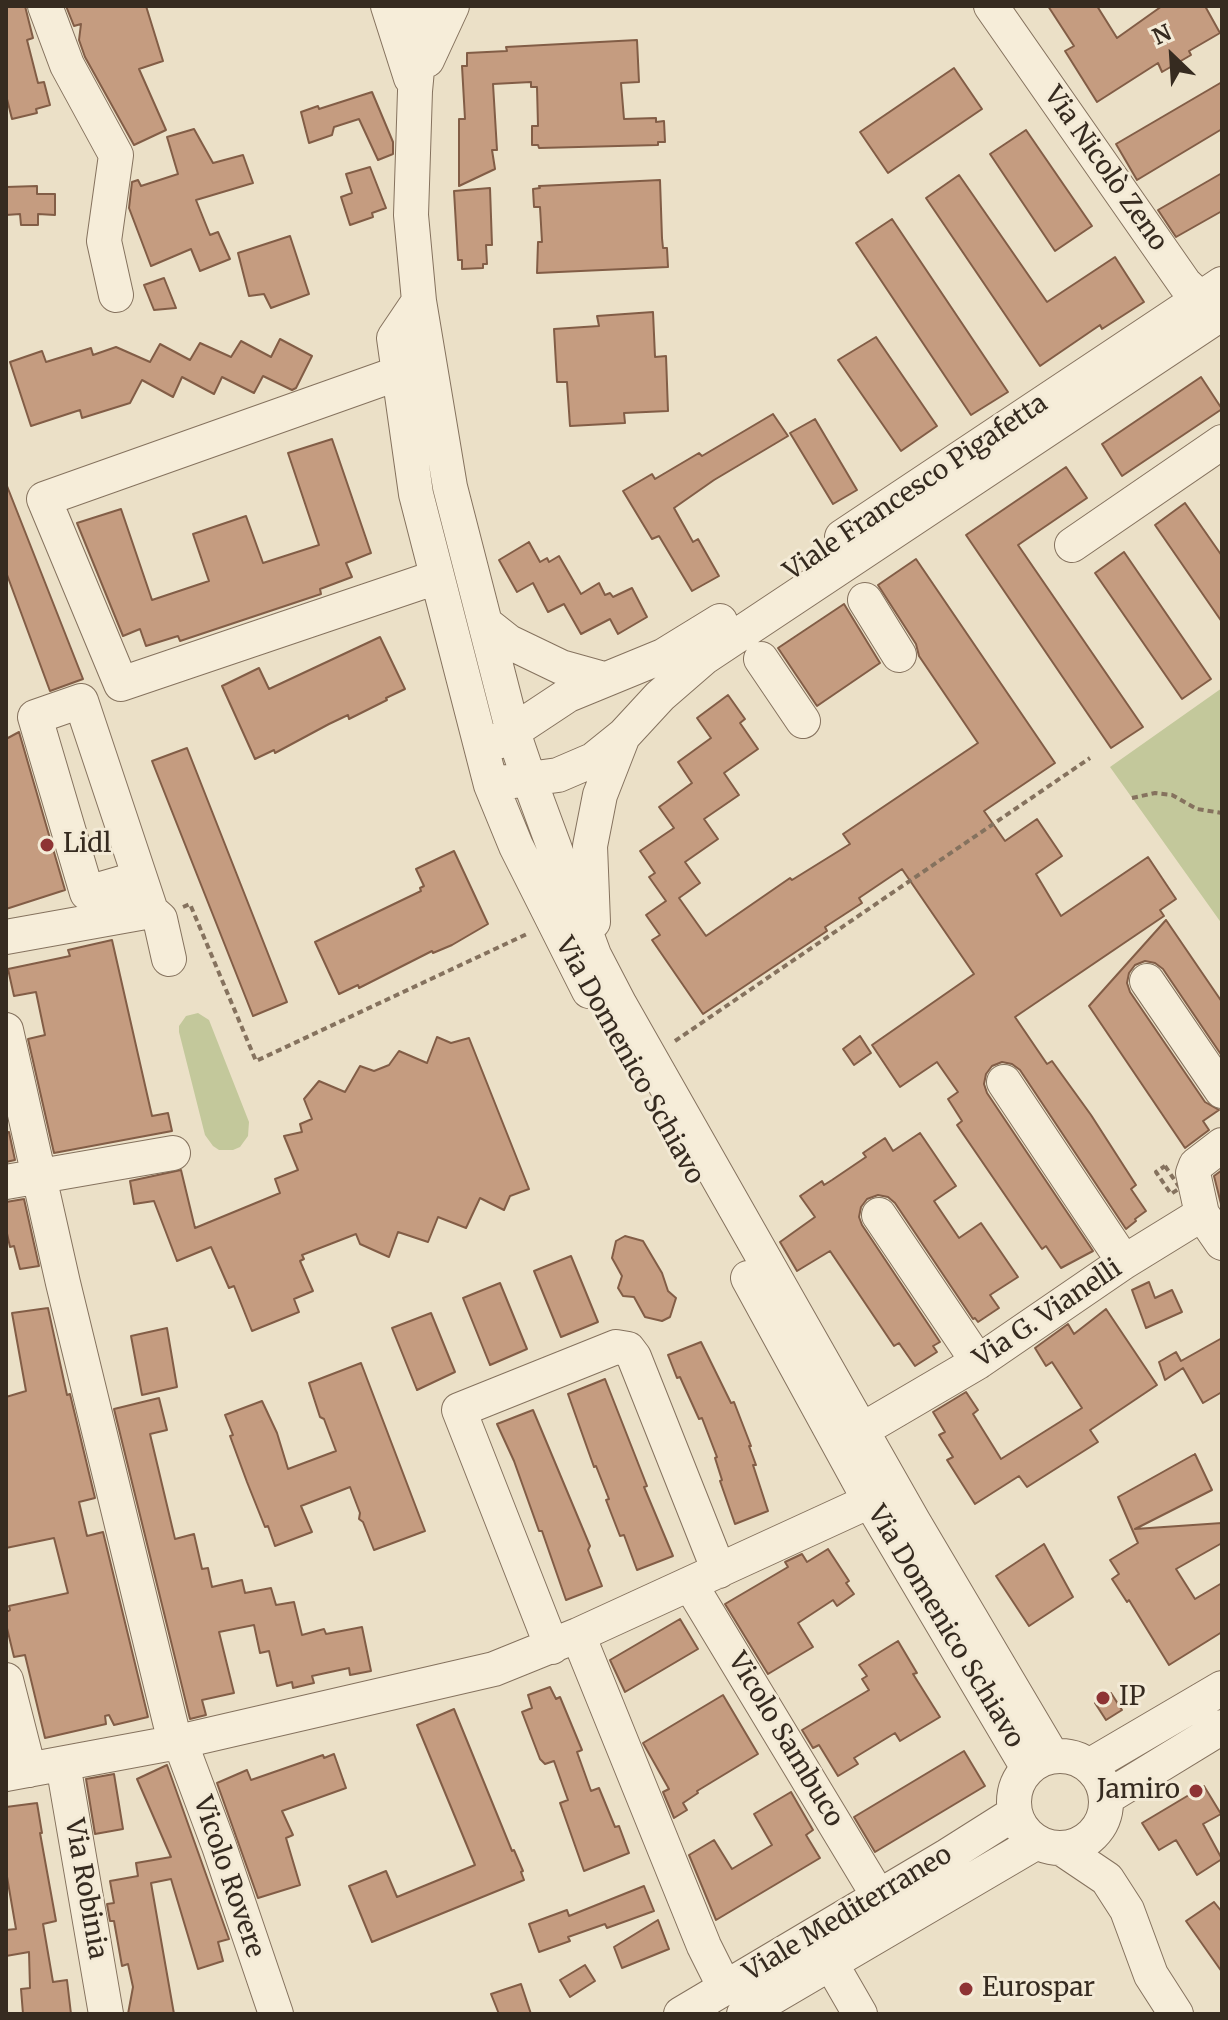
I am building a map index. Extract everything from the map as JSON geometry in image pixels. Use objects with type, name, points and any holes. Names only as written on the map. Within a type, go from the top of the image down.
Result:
[{"type":"street","points":[[45,6],[67,65],[116,155],[104,241],[116,295]]},
{"type":"street","name":"Via Domenico Schiavo","points":[[388,6],[416,87]]},
{"type":"street","name":"Via Domenico Schiavo","points":[[423,6],[411,215],[419,301],[450,487],[513,732],[529,779],[594,955],[862,1430],[1040,1762]]},
{"type":"street","points":[[416,87],[452,6]]},
{"type":"street","name":"Via Nicolò Zeno","points":[[991,6],[1185,284],[1216,309]]},
{"type":"street","name":"Via Domenico Schiavo","points":[[419,301],[394,338],[416,494],[491,785],[516,846],[553,922],[870,1501],[1040,1762]]},
{"type":"street","name":"Viale Francesco Pigafetta","points":[[483,751],[568,695],[663,656],[694,638],[908,507],[1216,309]]},
{"type":"street","points":[[121,684],[44,499],[399,373]]},
{"type":"street","points":[[1072,545],[1222,442]]},
{"type":"street","name":"Viale Francesco Pigafetta","points":[[491,785],[558,775],[593,760],[624,735],[660,696],[705,657],[908,507]]},
{"type":"street","points":[[139,878],[87,893],[35,717],[121,684],[437,577]]},
{"type":"street","points":[[865,600],[899,655]]},
{"type":"street","points":[[485,623],[509,642],[548,661],[604,679]]},
{"type":"street","points":[[761,659],[803,721]]},
{"type":"street","points":[[81,701],[169,959]]},
{"type":"street","name":"Viale Francesco Pigafetta","points":[[594,955],[590,846],[600,795],[624,735]]},
{"type":"street","points":[[6,937],[155,915]]},
{"type":"street","points":[[1147,981],[1222,1091]]},
{"type":"street","name":"Vicolo Rovere","points":[[6,1030],[22,1180],[178,1742],[219,1846],[276,2014]]},
{"type":"street","points":[[1004,1082],[1124,1262]]},
{"type":"street","points":[[1222,1145],[1196,1165],[1193,1173],[1202,1214],[1222,1243]]},
{"type":"street","points":[[22,1180],[173,1153]]},
{"type":"street","name":"Via G. Vianelli","points":[[862,1430],[978,1362],[1124,1262],[1202,1214]]},
{"type":"street","points":[[879,1215],[978,1362]]},
{"type":"street","name":"Vicolo Sambuco","points":[[565,1641],[459,1410],[616,1347],[628,1349],[634,1357],[705,1577],[879,1897]]},
{"type":"street","points":[[6,1680],[18,1772],[178,1742],[494,1669],[565,1641],[870,1501]]},
{"type":"street","points":[[565,1641],[704,1946],[734,2001]]},
{"type":"street","points":[[1089,1766],[1222,1688]]},
{"type":"street","points":[[1049,1845],[1081,1843],[1103,1812],[1222,1727]]},
{"type":"street","points":[[1107,1879],[1098,1775],[1089,1766],[1065,1755],[1040,1762],[1015,1788],[1015,1813],[1027,1835],[1107,1879],[1127,1910],[1151,1975],[1176,2014]]},
{"type":"street","name":"Via Robinia","points":[[63,1764],[106,2014]]},
{"type":"street","name":"Viale Mediterraneo","points":[[734,2001],[879,1897],[1015,1813]]},
{"type":"street","name":"Viale Mediterraneo","points":[[681,2014],[734,2001],[830,1962],[1049,1845]]},
{"type":"street","points":[[830,1962],[860,2014]]},
{"type":"path","points":[[675,1041],[1090,758]]},
{"type":"path","points":[[1132,798],[1155,793],[1172,795],[1197,809],[1222,813]]},
{"type":"path","points":[[155,915],[190,904],[256,1061],[553,922]]},
{"type":"green space","points":[[1222,688],[1222,924],[1110,767]]},
{"type":"green space","points":[[198,1013],[209,1020],[249,1122],[248,1136],[240,1147],[233,1150],[219,1150],[205,1135],[179,1032],[179,1026],[186,1016]]},
{"type":"building","points":[[6,6],[25,6],[33,38],[27,40],[38,83],[44,82],[50,105],[36,109],[37,113],[12,119],[6,95]]},
{"type":"building","points":[[66,6],[146,6],[163,61],[139,69],[166,130],[134,145],[85,57],[79,40],[81,24],[74,26]]},
{"type":"building","points":[[1048,6],[1097,6],[1117,38],[1162,6],[1205,6],[1220,33],[1162,72],[1158,63],[1097,102],[1065,51],[1074,46]]},
{"type":"building","points":[[637,40],[639,82],[621,83],[624,119],[656,118],[656,122],[664,121],[665,142],[658,142],[658,145],[539,148],[532,145],[532,126],[538,126],[537,87],[531,87],[531,82],[493,84],[497,150],[492,150],[495,169],[459,186],[459,119],[465,119],[462,66],[467,66],[467,53],[507,51],[506,47]]},
{"type":"building","points":[[954,68],[982,109],[888,173],[860,132]]},
{"type":"building","points":[[1222,82],[1222,129],[1137,180],[1116,144]]},
{"type":"building","points":[[372,92],[393,142],[393,154],[378,160],[359,119],[334,127],[332,135],[309,143],[301,112]]},
{"type":"building","points":[[194,129],[213,163],[243,155],[253,183],[196,200],[210,235],[218,232],[230,259],[200,271],[191,249],[151,266],[129,208],[132,182],[138,180],[141,186],[178,174],[167,137]]},
{"type":"building","points":[[1026,130],[1092,226],[1055,251],[990,154]]},
{"type":"building","points":[[370,167],[386,208],[372,213],[373,217],[350,225],[341,197],[352,193],[346,174]]},
{"type":"building","points":[[1222,173],[1222,211],[1176,237],[1158,210]]},
{"type":"building","points":[[959,175],[1047,302],[1115,257],[1144,302],[1102,329],[1100,325],[1040,366],[926,198]]},
{"type":"building","points":[[660,180],[662,238],[663,248],[667,248],[668,267],[537,273],[538,242],[542,242],[540,207],[534,207],[533,189],[539,186]]},
{"type":"building","points":[[37,186],[37,194],[55,194],[55,215],[38,214],[38,225],[21,225],[20,214],[6,215],[6,187]]},
{"type":"building","points":[[490,188],[492,245],[486,245],[487,264],[483,264],[483,268],[462,269],[462,260],[458,260],[454,191]]},
{"type":"building","points":[[892,219],[1008,392],[971,415],[856,243]]},
{"type":"building","points":[[290,236],[309,294],[271,308],[264,294],[249,296],[238,253]]},
{"type":"building","points":[[164,278],[176,308],[154,310],[144,285]]},
{"type":"building","points":[[653,312],[655,357],[666,356],[668,411],[624,413],[625,423],[570,426],[567,382],[557,382],[554,329],[599,326],[597,316]]},
{"type":"building","points":[[876,337],[937,426],[901,451],[838,360]]},
{"type":"building","points":[[280,339],[312,356],[296,388],[292,390],[263,376],[254,393],[222,377],[214,394],[182,377],[173,397],[142,380],[130,403],[82,418],[80,410],[31,426],[10,362],[42,351],[46,362],[91,348],[93,355],[116,347],[150,362],[160,344],[190,360],[200,343],[231,357],[241,341],[271,357]]},
{"type":"building","points":[[1201,377],[1222,409],[1122,476],[1102,444]]},
{"type":"building","points":[[773,414],[788,436],[674,508],[693,542],[698,539],[719,576],[692,591],[659,536],[652,539],[623,491],[652,474],[655,479],[699,453],[702,456]]},
{"type":"building","points":[[815,419],[857,490],[833,504],[790,433]]},
{"type":"building","points":[[332,439],[371,553],[346,563],[352,577],[320,589],[321,594],[180,641],[178,636],[146,646],[140,629],[123,636],[77,523],[121,509],[152,600],[209,581],[193,534],[246,516],[263,563],[319,545],[288,453]]},
{"type":"building","points":[[1066,467],[1087,498],[1018,545],[1143,727],[1111,748],[966,535]]},
{"type":"building","points":[[7,486],[83,679],[50,691],[6,572]]},
{"type":"building","points":[[1185,503],[1222,556],[1222,622],[1155,525]]},
{"type":"building","points":[[529,542],[540,562],[547,558],[549,562],[559,556],[581,594],[599,583],[605,595],[610,593],[613,597],[632,588],[647,617],[618,634],[610,619],[581,634],[564,604],[548,612],[533,583],[517,592],[499,560]]},
{"type":"building","points":[[1124,552],[1211,679],[1182,699],[1095,573]]},
{"type":"building","points":[[916,559],[1055,763],[984,811],[1005,841],[1037,819],[1062,856],[1036,874],[1061,916],[1148,857],[1176,899],[1160,910],[1164,916],[1015,1017],[1047,1064],[1052,1061],[1091,1115],[1136,1185],[1131,1189],[1146,1211],[1136,1221],[1126,1229],[1020,1070],[1002,1062],[992,1066],[986,1074],[984,1084],[987,1093],[1093,1251],[1061,1268],[1046,1246],[1042,1249],[957,1125],[962,1121],[948,1099],[958,1092],[937,1062],[900,1087],[872,1045],[974,974],[902,869],[859,898],[862,903],[825,927],[827,931],[703,1014],[652,940],[660,935],[646,915],[666,901],[649,877],[655,873],[640,851],[674,828],[659,807],[692,783],[678,762],[711,738],[697,718],[728,695],[745,719],[740,723],[758,749],[724,773],[739,795],[704,819],[718,839],[685,862],[700,883],[679,898],[706,936],[790,878],[792,880],[850,844],[843,834],[978,743],[919,656],[916,644],[878,585]]},
{"type":"building","points":[[844,604],[880,663],[817,706],[778,648]]},
{"type":"building","points":[[380,637],[405,689],[349,719],[348,715],[275,753],[274,750],[255,759],[222,686],[259,668],[269,689]]},
{"type":"building","points":[[19,732],[65,890],[6,909],[6,739]]},
{"type":"building","points":[[187,748],[287,1002],[253,1016],[152,761]]},
{"type":"building","points":[[454,851],[488,924],[452,945],[432,951],[359,988],[358,985],[339,994],[315,942],[421,891],[420,888],[424,886],[416,869]]},
{"type":"building","points":[[1166,920],[1222,1002],[1222,1056],[1163,969],[1145,961],[1135,965],[1129,973],[1127,983],[1130,992],[1205,1102],[1219,1110],[1203,1121],[1209,1130],[1185,1148],[1089,1006]]},
{"type":"building","points":[[112,940],[152,1116],[168,1113],[172,1131],[54,1153],[28,1039],[45,1035],[36,992],[14,996],[8,969],[70,956],[68,950]]},
{"type":"building","points":[[860,1036],[871,1053],[854,1065],[843,1049]]},
{"type":"building","points":[[437,1037],[451,1043],[469,1038],[529,1189],[510,1196],[504,1210],[480,1198],[466,1228],[438,1217],[428,1242],[398,1232],[389,1257],[360,1244],[356,1234],[302,1255],[304,1259],[300,1261],[313,1291],[294,1299],[299,1312],[252,1331],[234,1286],[229,1288],[211,1247],[177,1261],[154,1201],[134,1204],[130,1181],[181,1170],[195,1228],[280,1193],[275,1179],[298,1170],[284,1136],[302,1132],[300,1124],[312,1119],[304,1099],[319,1081],[345,1092],[360,1066],[374,1071],[389,1065],[399,1051],[427,1063]]},
{"type":"building","points":[[9,1132],[15,1160],[6,1162],[6,1133]]},
{"type":"building","points":[[920,1133],[956,1186],[934,1201],[959,1238],[981,1223],[1018,1277],[990,1295],[999,1308],[978,1322],[895,1203],[888,1197],[878,1195],[867,1199],[859,1217],[862,1225],[940,1342],[933,1346],[937,1352],[915,1366],[899,1343],[894,1346],[830,1251],[797,1271],[780,1242],[815,1217],[800,1196],[822,1181],[824,1185],[866,1157],[863,1153],[885,1138],[893,1151]]},
{"type":"building","points":[[1222,1170],[1222,1208],[1214,1176]]},
{"type":"building","points":[[24,1199],[39,1266],[20,1269],[6,1229],[6,1202]]},
{"type":"building","points":[[625,1236],[643,1241],[662,1273],[668,1291],[676,1298],[670,1317],[662,1321],[645,1317],[634,1297],[623,1296],[618,1288],[622,1276],[612,1258],[616,1241]]},
{"type":"building","points":[[571,1256],[598,1322],[561,1337],[534,1271]]},
{"type":"building","points":[[1149,1282],[1155,1298],[1172,1290],[1182,1312],[1146,1328],[1132,1290]]},
{"type":"building","points":[[500,1283],[527,1349],[490,1365],[463,1298]]},
{"type":"building","points":[[48,1308],[67,1395],[70,1394],[95,1498],[79,1502],[87,1536],[103,1532],[148,1717],[114,1725],[109,1715],[105,1716],[106,1724],[45,1738],[25,1655],[14,1657],[6,1612],[10,1610],[9,1606],[68,1593],[54,1538],[6,1548],[6,1397],[26,1391],[12,1313]]},
{"type":"building","points":[[1106,1309],[1157,1385],[1090,1430],[1098,1442],[1027,1487],[1019,1476],[975,1504],[947,1460],[953,1457],[939,1435],[945,1432],[933,1412],[966,1392],[978,1410],[973,1414],[1001,1459],[1082,1408],[1052,1362],[1046,1366],[1035,1348],[1068,1324],[1074,1334]]},
{"type":"building","points":[[431,1313],[455,1372],[417,1390],[392,1328]]},
{"type":"building","points":[[167,1328],[177,1387],[142,1395],[131,1336]]},
{"type":"building","points":[[1222,1338],[1222,1392],[1203,1403],[1183,1368],[1165,1380],[1159,1362],[1176,1352],[1181,1361]]},
{"type":"building","points":[[701,1342],[731,1403],[734,1402],[751,1446],[756,1465],[753,1465],[768,1511],[735,1524],[720,1481],[717,1457],[702,1418],[699,1419],[668,1355]]},
{"type":"building","points":[[361,1363],[425,1531],[374,1550],[359,1519],[360,1513],[350,1487],[301,1506],[312,1532],[275,1546],[247,1482],[225,1415],[262,1401],[277,1433],[288,1469],[336,1451],[309,1383]]},
{"type":"building","points":[[605,1379],[673,1556],[637,1570],[624,1535],[620,1536],[568,1394]]},
{"type":"building","points":[[159,1398],[167,1430],[150,1434],[175,1539],[194,1534],[202,1569],[208,1568],[212,1587],[242,1580],[245,1593],[271,1588],[276,1605],[294,1602],[302,1635],[324,1629],[326,1634],[362,1627],[371,1671],[350,1675],[349,1668],[312,1676],[314,1683],[293,1688],[292,1682],[277,1686],[269,1651],[260,1653],[254,1625],[219,1632],[234,1693],[202,1700],[206,1715],[190,1719],[114,1409]]},
{"type":"building","points":[[533,1410],[590,1546],[588,1550],[602,1586],[566,1600],[542,1531],[539,1531],[497,1424]]},
{"type":"building","points":[[1195,1454],[1212,1490],[1135,1529],[1222,1523],[1222,1543],[1176,1569],[1195,1599],[1222,1583],[1222,1632],[1169,1665],[1129,1600],[1127,1602],[1112,1579],[1119,1574],[1110,1560],[1138,1543],[1118,1497]]},
{"type":"building","points":[[1044,1544],[1073,1597],[1029,1626],[996,1576]]},
{"type":"building","points":[[828,1549],[854,1594],[837,1606],[833,1600],[798,1623],[813,1647],[768,1674],[725,1604],[788,1567],[785,1562],[802,1554],[807,1562]]},
{"type":"building","points":[[680,1619],[698,1649],[625,1692],[610,1660]]},
{"type":"building","points":[[898,1641],[917,1673],[913,1674],[940,1717],[900,1741],[895,1733],[854,1758],[858,1764],[838,1776],[819,1745],[813,1748],[802,1730],[869,1690],[862,1679],[867,1676],[859,1665]]},
{"type":"building","points":[[550,1687],[556,1699],[560,1697],[582,1750],[577,1752],[591,1791],[599,1788],[629,1853],[584,1871],[560,1803],[568,1800],[554,1761],[545,1764],[540,1759],[522,1712],[532,1708],[528,1695]]},
{"type":"building","points":[[1111,1693],[1122,1710],[1106,1720],[1095,1703]]},
{"type":"building","points":[[723,1695],[758,1754],[697,1791],[683,1803],[687,1810],[674,1818],[663,1792],[669,1789],[643,1743]]},
{"type":"building","points":[[454,1709],[523,1871],[524,1880],[372,1942],[349,1886],[386,1871],[397,1897],[475,1865],[417,1725]]},
{"type":"building","points":[[964,1751],[985,1786],[875,1852],[854,1817]]},
{"type":"building","points":[[334,1754],[346,1788],[282,1811],[293,1835],[286,1838],[300,1885],[258,1898],[217,1783],[247,1770],[251,1780]]},
{"type":"building","points":[[167,1765],[229,1939],[218,1942],[223,1961],[198,1969],[171,1879],[151,1883],[174,2014],[128,2014],[133,1987],[128,1964],[122,1966],[114,1921],[110,1921],[107,1904],[114,1903],[110,1881],[138,1876],[136,1863],[171,1857],[137,1779]]},
{"type":"building","points":[[114,1774],[123,1829],[95,1834],[86,1779]]},
{"type":"building","points":[[1204,1786],[1221,1814],[1203,1824],[1222,1859],[1197,1875],[1176,1840],[1159,1850],[1142,1823]]},
{"type":"building","points":[[791,1792],[813,1830],[806,1835],[820,1858],[716,1920],[689,1855],[714,1840],[732,1869],[772,1845],[754,1814]]},
{"type":"building","points":[[37,1803],[56,1921],[43,1924],[53,1982],[67,1980],[71,2014],[23,2014],[21,1989],[30,1988],[29,1952],[6,1956],[6,1930],[16,1929],[6,1871],[6,1807]]},
{"type":"building","points":[[644,1886],[654,1911],[607,1928],[605,1924],[568,1937],[570,1941],[539,1952],[529,1924],[567,1910],[569,1916]]},
{"type":"building","points":[[1214,1902],[1222,1912],[1222,1972],[1186,1921]]},
{"type":"building","points":[[658,1920],[669,1949],[622,1968],[614,1947]]},
{"type":"building","points":[[585,1965],[595,1981],[570,1997],[560,1980]]},
{"type":"building","points":[[521,1984],[531,2014],[499,2014],[491,1994]]},
{"type":"place","name":"Lidl","points":[[47,845]]},
{"type":"place","name":"IP","points":[[1103,1698]]},
{"type":"place","name":"Jamiro","points":[[1196,1791]]},
{"type":"place","name":"Eurospar","points":[[966,1989]]}]
